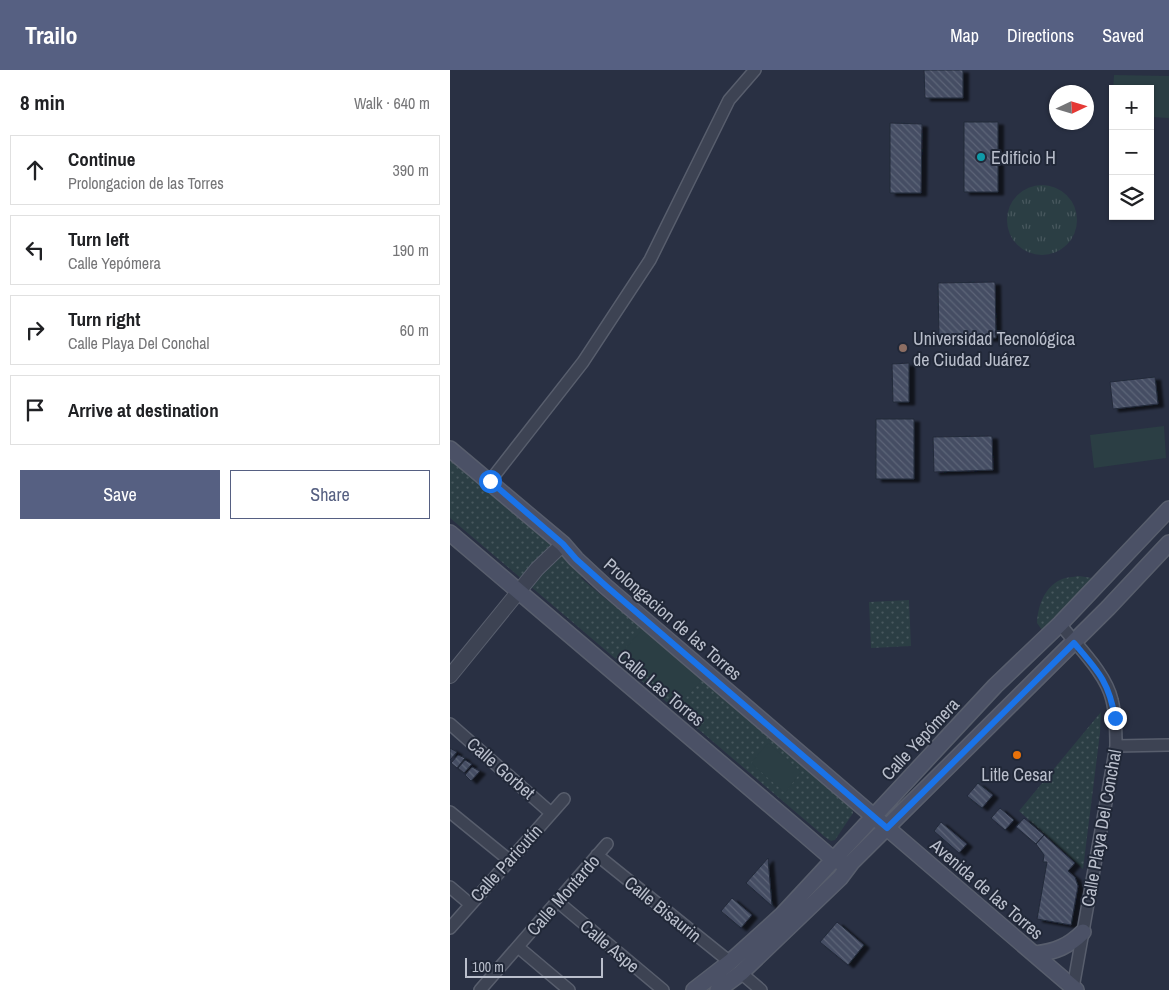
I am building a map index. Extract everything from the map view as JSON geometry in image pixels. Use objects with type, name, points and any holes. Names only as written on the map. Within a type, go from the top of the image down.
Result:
[{"type":"main road","name":"Prolongacion de las Torres","points":[[450,449],[563,544],[576,559],[606,586],[873,816]]},
{"type":"main road","name":"Calle Yepómera","points":[[718,990],[735,967],[782,915],[995,686],[1060,624],[1169,510]]},
{"type":"main road","name":"Calle Las Torres","points":[[450,533],[834,860]]},
{"type":"main road","name":"Calle Yepómera","points":[[694,990],[735,967],[840,878],[852,862],[1074,643],[1169,544]]},
{"type":"main road","name":"Avenida de las Torres","points":[[873,816],[1074,989]]},
{"type":"main road","points":[[834,860],[843,863],[852,862]]},
{"type":"main road","points":[[1035,954],[1057,950],[1066,946],[1083,932]]},
{"type":"street","points":[[490,481],[583,362],[650,260],[729,100],[755,70]]},
{"type":"street","points":[[450,676],[537,569],[563,544]]},
{"type":"street","name":"Calle Playa Del Conchal","points":[[1060,624],[1107,686],[1112,698],[1115,718],[1116,746],[1074,989]]},
{"type":"street","name":"Calle Gorbet","points":[[450,724],[551,813]]},
{"type":"street","points":[[1116,746],[1169,745]]},
{"type":"street","name":"Calle Paricutín","points":[[450,928],[564,799]]},
{"type":"street","points":[[450,812],[509,860]]},
{"type":"street","name":"Calle Montardo","points":[[480,990],[607,844]]},
{"type":"street","name":"Calle Bisaurin","points":[[597,855],[761,990]]},
{"type":"street","points":[[450,887],[470,904]]},
{"type":"street","name":"Calle Aspe","points":[[558,902],[663,990]]},
{"type":"street","points":[[518,947],[569,990]]},
{"type":"green space","points":[[1114,75],[1169,76],[1169,118],[1154,117],[1154,85],[1113,85]]},
{"type":"green space","points":[[1049,185],[1062,191],[1071,200],[1075,206],[1077,220],[1075,234],[1067,245],[1056,253],[1035,255],[1028,253],[1017,245],[1009,234],[1007,213],[1009,206],[1017,195],[1028,187]]},
{"type":"green space","points":[[1164,426],[1166,458],[1094,468],[1090,435]]},
{"type":"green space","points":[[450,449],[585,571],[581,578],[607,600],[647,626],[852,808],[853,813],[835,840],[831,841],[825,837],[450,518]]},
{"type":"green space","points":[[1079,576],[1092,578],[1042,630],[1037,623],[1040,604],[1046,593],[1054,583]]},
{"type":"green space","points":[[909,600],[911,646],[871,648],[869,602]]},
{"type":"green space","points":[[646,630],[699,677],[700,682],[684,700],[676,700],[623,656],[622,652],[641,631]]},
{"type":"green space","points":[[1101,712],[1100,733],[1083,869],[1019,811]]},
{"type":"green space","points":[[768,743],[801,772],[785,793],[751,763]]},
{"type":"building","points":[[924,70],[963,70],[963,98],[925,98]]},
{"type":"building","name":"Edificio H","points":[[964,122],[998,122],[998,192],[964,192]]},
{"type":"building","points":[[890,123],[922,124],[921,193],[890,193]]},
{"type":"building","points":[[995,282],[996,338],[939,339],[938,283]]},
{"type":"building","points":[[909,363],[909,402],[893,402],[892,364]]},
{"type":"building","points":[[1155,377],[1158,404],[1113,409],[1110,382]]},
{"type":"building","points":[[876,419],[914,419],[914,479],[876,479]]},
{"type":"building","points":[[992,436],[993,470],[934,472],[933,437]]},
{"type":"building","points":[[450,748],[457,752],[450,760]]},
{"type":"building","points":[[458,755],[465,758],[457,768],[451,763]]},
{"type":"building","points":[[465,760],[472,764],[464,773],[458,768]]},
{"type":"building","points":[[472,767],[480,771],[471,781],[465,775]]},
{"type":"building","points":[[978,783],[993,795],[982,808],[967,796]]},
{"type":"building","points":[[1000,808],[1014,820],[1005,830],[991,818]]},
{"type":"building","points":[[1024,818],[1044,835],[1036,844],[1016,827]]},
{"type":"building","points":[[941,822],[967,844],[959,853],[934,831]]},
{"type":"building","points":[[1044,835],[1075,863],[1068,871],[1075,877],[1078,886],[1071,925],[1037,919],[1047,862],[1043,862],[1044,855],[1036,844]]},
{"type":"building","points":[[768,858],[772,906],[746,883]]},
{"type":"building","points":[[732,898],[752,915],[741,928],[721,911]]},
{"type":"building","points":[[837,922],[864,945],[848,965],[820,942]]},
{"type":"place","name":"Edificio H","points":[[981,157]]},
{"type":"place","name":"Universidad Tecnológica de Ciudad Juárez","points":[[903,348]]},
{"type":"place","name":"Litle Cesar","points":[[1017,755]]},
{"type":"route","points":[[490,481],[563,544],[576,559],[606,586],[887,828],[1074,643],[1099,673],[1107,686],[1112,698],[1115,718]]}]
